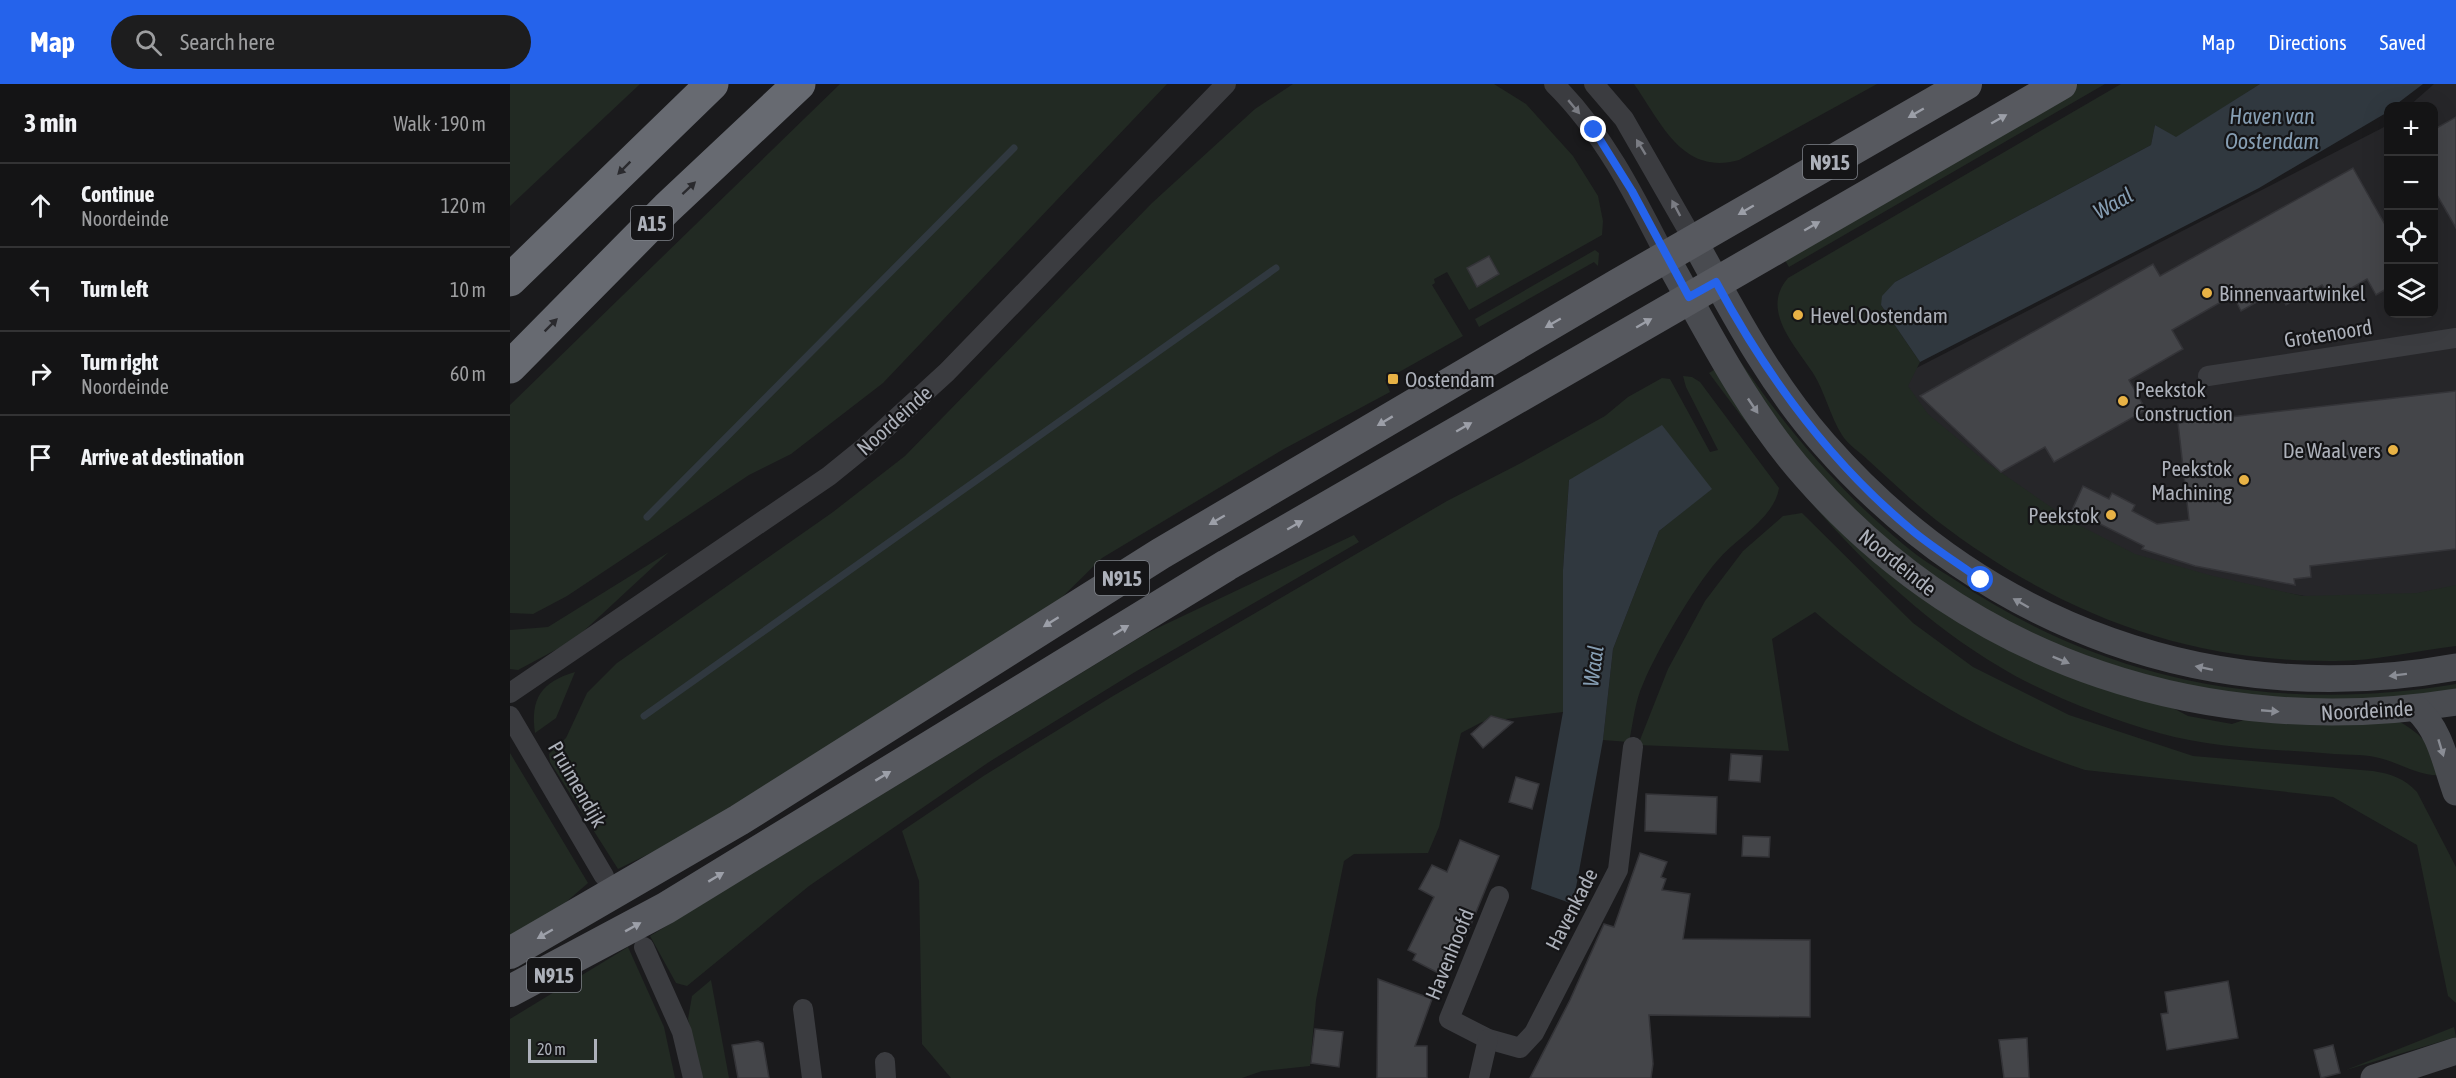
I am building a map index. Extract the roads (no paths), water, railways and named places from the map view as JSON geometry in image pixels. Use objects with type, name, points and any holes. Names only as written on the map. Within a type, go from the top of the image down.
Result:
[{"type":"highway","points":[[510,280],[712,84]]},
{"type":"highway","name":"A15","points":[[510,367],[667,208],[799,84]]},
{"type":"main road","name":"N915","points":[[510,953],[647,875],[1160,554],[1966,84]]},
{"type":"main road","name":"N915","points":[[510,991],[599,946],[666,908],[1227,565],[2061,84]]},
{"type":"main road","name":"Noordeinde","points":[[1694,241],[1762,363],[1824,444],[1914,532],[1981,580],[2029,608],[2094,636],[2151,656],[2222,672],[2307,680],[2376,678],[2456,667]]},
{"type":"main road","name":"Noordeinde","points":[[1666,257],[1721,357],[1804,476],[1845,518],[1891,559],[1978,619],[2036,650],[2098,674],[2150,691],[2211,703],[2295,713],[2373,713],[2417,709],[2456,702]]},
{"type":"main road","points":[[2417,709],[2430,721],[2438,737],[2456,792]]},
{"type":"main road","name":"N915","points":[[510,1005],[599,946]]},
{"type":"main road","points":[[2374,1078],[2456,1051]]},
{"type":"street","name":"Noordeinde","points":[[510,693],[829,476],[866,446],[947,372],[1226,84]]},
{"type":"street","name":"Noordeinde","points":[[1554,84],[1594,130],[1632,191],[1666,257]]},
{"type":"street","name":"Noordeinde","points":[[1594,84],[1624,119],[1694,241]]},
{"type":"street","name":"Grotenoord","points":[[2208,376],[2456,338]]},
{"type":"street","name":"Pruimendijk","points":[[510,716],[603,876]]},
{"type":"street","name":"Havenkade","points":[[1488,1039],[1521,1047],[1534,1033],[1618,870],[1633,747]]},
{"type":"street","name":"Havenhoofd","points":[[1488,1039],[1449,1019],[1499,896]]},
{"type":"street","points":[[644,947],[682,1032],[692,1078]]},
{"type":"street","points":[[803,1009],[812,1078]]},
{"type":"street","points":[[1479,1078],[1488,1039]]},
{"type":"water","name":"Haven van Oostendam","points":[[2260,84],[2423,84],[2399,102],[2384,102],[2384,114],[2259,188],[1920,362],[1881,305],[1882,296],[1895,282],[2151,145],[2155,125],[2176,137]]},
{"type":"water","name":"Waal","points":[[1662,425],[1712,489],[1659,531],[1613,649],[1603,740],[1573,904],[1531,889],[1563,712],[1563,570],[1569,480]]},
{"type":"waterway","points":[[647,517],[1014,148]]},
{"type":"waterway","points":[[644,716],[1276,268]]},
{"type":"place","name":"Binnenvaartwinkel","points":[[2207,293]]},
{"type":"place","name":"Hevel Oostendam","points":[[1798,315]]},
{"type":"place","name":"Oostendam","points":[[1393,379]]},
{"type":"place","name":"Peekstok Construction","points":[[2123,401]]},
{"type":"place","name":"De Waal vers","points":[[2393,450]]},
{"type":"place","name":"Peekstok Machining","points":[[2244,480]]},
{"type":"place","name":"Peekstok","points":[[2111,515]]}]
